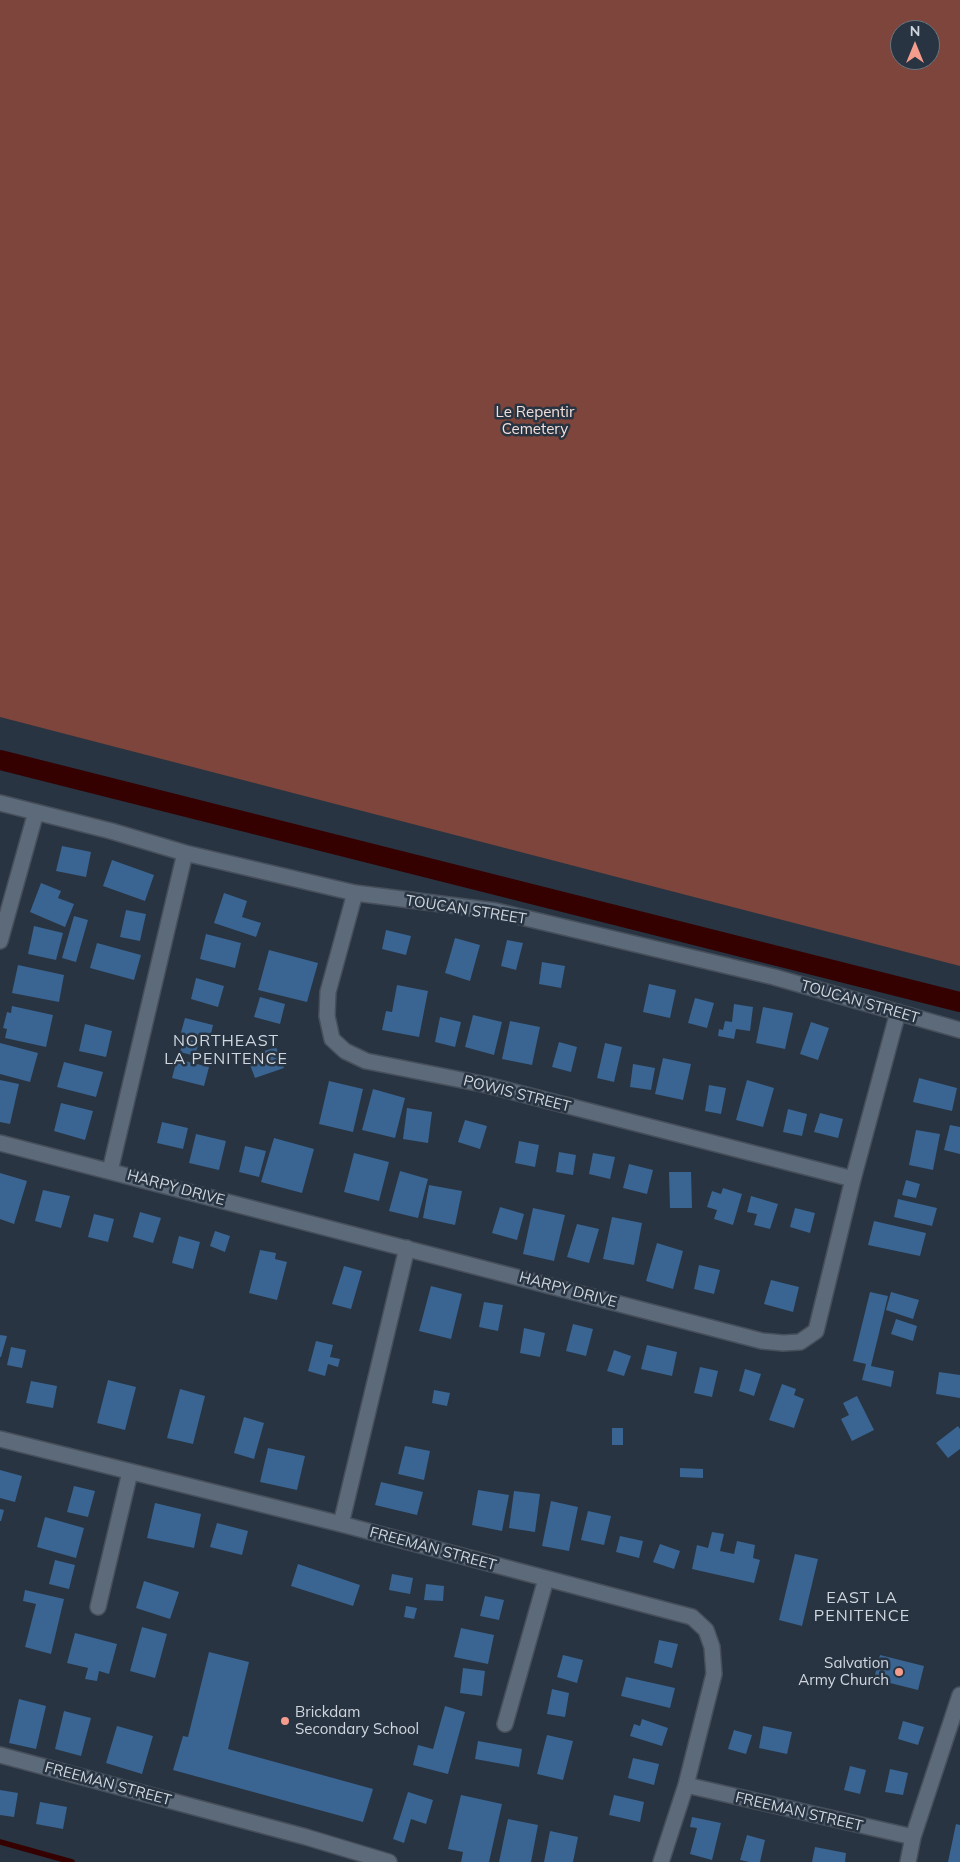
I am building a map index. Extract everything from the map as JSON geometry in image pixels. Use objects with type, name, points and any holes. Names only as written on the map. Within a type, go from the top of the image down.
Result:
[{"type":"street","name":"TOUCAN STREET","points":[[0,803],[111,831],[185,853],[354,893],[496,911],[774,977],[960,1030]]},
{"type":"street","points":[[0,941],[36,812]]},
{"type":"street","points":[[110,1171],[185,853]]},
{"type":"street","name":"POWIS STREET","points":[[354,893],[328,992],[327,1016],[332,1039],[345,1051],[366,1061],[487,1085],[853,1179]]},
{"type":"street","name":"HARPY DRIVE","points":[[0,1143],[762,1341],[800,1342],[816,1331],[853,1179],[898,1012]]},
{"type":"street","points":[[341,1524],[407,1248]]},
{"type":"street","name":"FREEMAN STREET","points":[[0,1439],[341,1524],[692,1617],[706,1630],[712,1648],[714,1674],[686,1785],[661,1862]]},
{"type":"street","points":[[98,1607],[130,1472]]},
{"type":"street","points":[[505,1724],[546,1579]]},
{"type":"street","points":[[908,1862],[913,1837],[960,1695]]},
{"type":"street","name":"FREEMAN STREET","points":[[0,1755],[306,1837],[389,1862]]},
{"type":"street","name":"FREEMAN STREET","points":[[686,1785],[913,1837]]},
{"type":"green space","name":"Le Repentir Cemetery","points":[[0,0],[960,0],[960,966],[0,717]]},
{"type":"building","points":[[62,846],[91,852],[86,877],[56,871]]},
{"type":"building","points":[[112,860],[154,875],[145,901],[103,886]]},
{"type":"building","points":[[41,883],[61,891],[58,898],[74,904],[65,927],[30,912]]},
{"type":"building","points":[[224,893],[247,901],[242,917],[261,923],[256,937],[214,923]]},
{"type":"building","points":[[126,910],[146,914],[140,941],[120,937]]},
{"type":"building","points":[[74,916],[88,920],[76,962],[62,958]]},
{"type":"building","points":[[34,926],[63,933],[56,960],[28,954]]},
{"type":"building","points":[[386,930],[411,936],[406,955],[382,949]]},
{"type":"building","points":[[206,934],[241,943],[235,968],[200,959]]},
{"type":"building","points":[[455,938],[480,945],[470,981],[445,973]]},
{"type":"building","points":[[507,940],[523,943],[516,970],[501,966]]},
{"type":"building","points":[[97,943],[141,955],[134,980],[90,968]]},
{"type":"building","points":[[269,950],[318,963],[307,1002],[258,990]]},
{"type":"building","points":[[542,962],[565,966],[561,988],[539,984]]},
{"type":"building","points":[[18,965],[64,975],[59,1002],[12,993]]},
{"type":"building","points":[[196,978],[224,986],[218,1007],[191,999]]},
{"type":"building","points":[[649,984],[676,990],[670,1018],[643,1012]]},
{"type":"building","points":[[397,985],[428,991],[419,1037],[382,1030],[386,1011],[392,1012]]},
{"type":"building","points":[[260,997],[285,1004],[280,1024],[254,1017]]},
{"type":"building","points":[[695,998],[714,1003],[707,1028],[688,1023]]},
{"type":"building","points":[[734,1004],[753,1007],[750,1031],[736,1029],[734,1039],[718,1036],[719,1029],[723,1030],[725,1021],[732,1022]]},
{"type":"building","points":[[12,1006],[53,1015],[46,1047],[5,1038],[7,1029],[3,1028],[7,1012],[11,1013]]},
{"type":"building","points":[[763,1007],[793,1013],[785,1049],[756,1043]]},
{"type":"building","points":[[473,1015],[502,1022],[494,1055],[465,1047]]},
{"type":"building","points":[[440,1017],[461,1022],[455,1047],[435,1042]]},
{"type":"building","points":[[185,1018],[213,1025],[209,1043],[180,1036]]},
{"type":"building","points":[[510,1021],[540,1027],[532,1065],[502,1059]]},
{"type":"building","points":[[811,1022],[829,1028],[818,1060],[800,1054]]},
{"type":"building","points":[[85,1024],[112,1031],[106,1057],[79,1051]]},
{"type":"building","points":[[184,1039],[199,1042],[195,1056],[180,1052]]},
{"type":"building","points":[[559,1042],[577,1047],[571,1072],[552,1067]]},
{"type":"building","points":[[0,1043],[38,1053],[30,1082],[0,1074]]},
{"type":"building","points":[[605,1043],[622,1047],[614,1082],[597,1078]]},
{"type":"building","points":[[276,1047],[284,1068],[255,1078],[247,1057]]},
{"type":"building","points":[[663,1058],[691,1064],[683,1100],[655,1094]]},
{"type":"building","points":[[177,1059],[209,1067],[204,1086],[172,1078]]},
{"type":"building","points":[[64,1062],[103,1072],[96,1097],[57,1087]]},
{"type":"building","points":[[633,1064],[655,1068],[651,1090],[630,1087]]},
{"type":"building","points":[[919,1078],[957,1088],[952,1111],[913,1102]]},
{"type":"building","points":[[0,1080],[19,1084],[10,1124],[0,1122]]},
{"type":"building","points":[[747,1080],[774,1088],[763,1127],[736,1120]]},
{"type":"building","points":[[329,1081],[363,1089],[353,1132],[319,1124]]},
{"type":"building","points":[[709,1085],[726,1088],[721,1114],[705,1111]]},
{"type":"building","points":[[373,1089],[405,1098],[395,1138],[362,1130]]},
{"type":"building","points":[[61,1103],[93,1111],[85,1140],[54,1131]]},
{"type":"building","points":[[407,1108],[432,1112],[428,1143],[403,1139]]},
{"type":"building","points":[[788,1109],[807,1114],[802,1136],[783,1132]]},
{"type":"building","points":[[820,1113],[843,1119],[838,1138],[814,1132]]},
{"type":"building","points":[[465,1120],[487,1126],[480,1149],[458,1142]]},
{"type":"building","points":[[162,1122],[188,1128],[183,1149],[157,1143]]},
{"type":"building","points":[[950,1125],[960,1127],[960,1154],[944,1150]]},
{"type":"building","points":[[916,1130],[940,1134],[933,1170],[909,1165]]},
{"type":"building","points":[[196,1134],[226,1141],[219,1170],[189,1163]]},
{"type":"building","points":[[274,1138],[314,1149],[302,1193],[261,1182]]},
{"type":"building","points":[[519,1141],[539,1145],[535,1167],[515,1163]]},
{"type":"building","points":[[245,1146],[266,1151],[259,1177],[239,1172]]},
{"type":"building","points":[[559,1152],[576,1155],[573,1175],[556,1172]]},
{"type":"building","points":[[354,1153],[389,1162],[379,1201],[344,1192]]},
{"type":"building","points":[[593,1153],[615,1157],[610,1179],[589,1174]]},
{"type":"building","points":[[629,1164],[653,1170],[647,1194],[623,1188]]},
{"type":"building","points":[[400,1171],[428,1179],[418,1218],[389,1211]]},
{"type":"building","points":[[669,1172],[691,1172],[692,1208],[670,1208]]},
{"type":"building","points":[[0,1173],[27,1181],[14,1224],[0,1219]]},
{"type":"building","points":[[906,1180],[920,1184],[916,1198],[902,1195]]},
{"type":"building","points":[[429,1185],[462,1191],[455,1225],[423,1218]]},
{"type":"building","points":[[723,1188],[742,1194],[733,1225],[714,1219],[717,1210],[707,1207],[712,1191],[721,1194]]},
{"type":"building","points":[[43,1190],[70,1196],[61,1228],[35,1221]]},
{"type":"building","points":[[751,1196],[778,1204],[770,1229],[754,1225],[757,1214],[747,1212]]},
{"type":"building","points":[[898,1199],[937,1208],[932,1226],[894,1217]]},
{"type":"building","points":[[500,1207],[524,1214],[517,1240],[492,1233]]},
{"type":"building","points":[[533,1208],[565,1215],[554,1261],[523,1254]]},
{"type":"building","points":[[795,1208],[815,1213],[810,1233],[790,1227]]},
{"type":"building","points":[[140,1212],[161,1218],[153,1243],[133,1237]]},
{"type":"building","points":[[94,1214],[114,1219],[108,1242],[88,1237]]},
{"type":"building","points":[[612,1217],[642,1223],[634,1265],[603,1259]]},
{"type":"building","points":[[874,1221],[926,1233],[920,1256],[868,1245]]},
{"type":"building","points":[[577,1224],[599,1229],[589,1263],[567,1257]]},
{"type":"building","points":[[215,1231],[230,1236],[225,1252],[210,1246]]},
{"type":"building","points":[[179,1236],[200,1242],[193,1269],[172,1263]]},
{"type":"building","points":[[657,1243],[683,1251],[673,1289],[646,1281]]},
{"type":"building","points":[[260,1250],[276,1253],[275,1259],[287,1262],[277,1300],[249,1293]]},
{"type":"building","points":[[699,1265],[720,1270],[714,1294],[694,1289]]},
{"type":"building","points":[[344,1266],[362,1271],[351,1309],[332,1304]]},
{"type":"building","points":[[771,1280],[799,1287],[793,1312],[764,1304]]},
{"type":"building","points":[[431,1286],[462,1294],[451,1339],[419,1331]]},
{"type":"building","points":[[870,1292],[888,1296],[871,1366],[894,1371],[891,1387],[862,1380],[866,1364],[853,1361]]},
{"type":"building","points":[[891,1292],[919,1300],[913,1319],[886,1310]]},
{"type":"building","points":[[484,1302],[503,1305],[498,1331],[479,1327]]},
{"type":"building","points":[[896,1319],[917,1326],[913,1341],[891,1334]]},
{"type":"building","points":[[573,1324],[593,1329],[586,1356],[566,1351]]},
{"type":"building","points":[[524,1328],[545,1333],[540,1357],[520,1353]]},
{"type":"building","points":[[0,1335],[7,1336],[1,1357],[0,1357]]},
{"type":"building","points":[[316,1341],[333,1345],[330,1357],[340,1359],[338,1367],[328,1364],[325,1376],[308,1371]]},
{"type":"building","points":[[647,1345],[677,1352],[672,1376],[641,1369]]},
{"type":"building","points":[[11,1347],[26,1350],[22,1368],[7,1365]]},
{"type":"building","points":[[614,1350],[631,1356],[624,1376],[607,1371]]},
{"type":"building","points":[[700,1367],[718,1371],[712,1397],[694,1393]]},
{"type":"building","points":[[745,1369],[761,1374],[754,1396],[739,1391]]},
{"type":"building","points":[[939,1372],[960,1375],[960,1398],[936,1394]]},
{"type":"building","points":[[108,1380],[136,1387],[125,1430],[97,1423]]},
{"type":"building","points":[[31,1381],[57,1386],[53,1408],[26,1403]]},
{"type":"building","points":[[782,1384],[796,1389],[794,1395],[804,1399],[794,1428],[769,1420]]},
{"type":"building","points":[[180,1389],[205,1396],[193,1444],[167,1438]]},
{"type":"building","points":[[434,1390],[450,1393],[447,1406],[432,1403]]},
{"type":"building","points":[[857,1396],[874,1430],[852,1441],[841,1419],[849,1415],[843,1403]]},
{"type":"building","points":[[244,1417],[264,1423],[254,1459],[234,1453]]},
{"type":"building","points":[[958,1426],[960,1429],[960,1449],[948,1458],[936,1443]]},
{"type":"building","points":[[612,1428],[623,1428],[623,1445],[612,1445]]},
{"type":"building","points":[[405,1446],[430,1451],[424,1480],[398,1474]]},
{"type":"building","points":[[268,1448],[305,1456],[297,1490],[260,1482]]},
{"type":"building","points":[[680,1468],[703,1469],[703,1478],[680,1477]]},
{"type":"building","points":[[0,1470],[22,1476],[15,1502],[0,1498]]},
{"type":"building","points":[[381,1482],[423,1492],[417,1515],[375,1505]]},
{"type":"building","points":[[74,1486],[95,1491],[88,1517],[67,1512]]},
{"type":"building","points":[[478,1490],[509,1495],[502,1531],[472,1525]]},
{"type":"building","points":[[514,1491],[540,1494],[535,1532],[509,1528]]},
{"type":"building","points":[[551,1501],[578,1507],[569,1551],[542,1546]]},
{"type":"building","points":[[155,1503],[201,1514],[194,1548],[147,1538]]},
{"type":"building","points":[[0,1509],[4,1510],[1,1521],[0,1521]]},
{"type":"building","points":[[588,1511],[611,1516],[604,1545],[581,1540]]},
{"type":"building","points":[[45,1517],[84,1528],[76,1558],[37,1547]]},
{"type":"building","points":[[217,1523],[248,1531],[242,1555],[210,1547]]},
{"type":"building","points":[[712,1532],[724,1534],[720,1551],[734,1554],[737,1541],[755,1545],[753,1558],[760,1560],[754,1583],[692,1569],[697,1545],[708,1548]]},
{"type":"building","points":[[620,1536],[643,1541],[639,1558],[616,1552]]},
{"type":"building","points":[[660,1544],[680,1551],[674,1569],[653,1562]]},
{"type":"building","points":[[795,1554],[818,1559],[802,1626],[779,1620]]},
{"type":"building","points":[[55,1560],[75,1565],[69,1589],[49,1584]]},
{"type":"building","points":[[298,1564],[360,1585],[353,1606],[291,1586]]},
{"type":"building","points":[[392,1574],[413,1578],[410,1594],[389,1590]]},
{"type":"building","points":[[144,1581],[179,1592],[170,1619],[136,1608]]},
{"type":"building","points":[[426,1584],[444,1586],[443,1601],[424,1600]]},
{"type":"building","points":[[25,1590],[64,1599],[51,1654],[25,1647],[36,1604],[23,1601]]},
{"type":"building","points":[[485,1596],[504,1600],[499,1620],[480,1616]]},
{"type":"building","points":[[406,1606],[417,1608],[414,1619],[404,1617]]},
{"type":"building","points":[[142,1627],[167,1634],[155,1678],[130,1671]]},
{"type":"building","points":[[461,1628],[494,1635],[488,1664],[454,1657]]},
{"type":"building","points":[[75,1633],[117,1644],[109,1674],[99,1671],[97,1681],[85,1679],[88,1668],[67,1663]]},
{"type":"building","points":[[659,1640],[678,1644],[672,1668],[654,1663]]},
{"type":"building","points":[[209,1652],[249,1662],[228,1749],[373,1789],[363,1822],[173,1770],[183,1736],[188,1737]]},
{"type":"building","points":[[563,1655],[583,1660],[577,1683],[557,1677]]},
{"type":"building","name":"Salvation Army Church","points":[[880,1655],[924,1666],[918,1690],[874,1679]]},
{"type":"building","points":[[463,1668],[485,1671],[482,1696],[460,1693]]},
{"type":"building","points":[[626,1677],[675,1688],[670,1708],[621,1696]]},
{"type":"building","points":[[552,1689],[569,1693],[565,1717],[547,1714]]},
{"type":"building","points":[[19,1699],[46,1706],[36,1749],[9,1743]]},
{"type":"building","points":[[445,1706],[465,1712],[448,1774],[413,1765],[418,1745],[433,1749]]},
{"type":"building","points":[[64,1711],[91,1718],[81,1756],[55,1749]]},
{"type":"building","points":[[642,1719],[668,1728],[662,1746],[630,1736],[634,1724],[640,1726]]},
{"type":"building","points":[[903,1721],[924,1727],[918,1745],[898,1739]]},
{"type":"building","points":[[117,1726],[153,1736],[142,1774],[106,1763]]},
{"type":"building","points":[[763,1726],[792,1732],[787,1754],[759,1748]]},
{"type":"building","points":[[734,1730],[752,1735],[746,1754],[728,1749]]},
{"type":"building","points":[[547,1735],[573,1741],[563,1780],[537,1774]]},
{"type":"building","points":[[478,1741],[522,1749],[519,1767],[475,1759]]},
{"type":"building","points":[[633,1758],[659,1764],[654,1785],[628,1778]]},
{"type":"building","points":[[850,1766],[866,1770],[860,1794],[844,1790]]},
{"type":"building","points":[[890,1769],[908,1773],[903,1795],[885,1792]]},
{"type":"building","points":[[0,1790],[18,1793],[14,1817],[0,1815]]},
{"type":"building","points":[[408,1792],[433,1800],[426,1824],[411,1819],[404,1843],[393,1839]]},
{"type":"building","points":[[461,1795],[502,1804],[489,1862],[461,1862],[463,1852],[448,1849]]},
{"type":"building","points":[[614,1795],[644,1802],[640,1822],[609,1815]]},
{"type":"building","points":[[40,1802],[67,1807],[63,1829],[36,1824]]},
{"type":"building","points":[[692,1817],[721,1823],[712,1860],[690,1854],[697,1828],[690,1827]]},
{"type":"building","points":[[508,1819],[538,1825],[531,1862],[499,1862]]},
{"type":"building","points":[[956,1824],[960,1825],[960,1862],[948,1862]]},
{"type":"building","points":[[550,1831],[578,1837],[573,1862],[544,1862]]},
{"type":"building","points":[[747,1835],[765,1840],[760,1862],[740,1860]]},
{"type":"building","points":[[815,1847],[846,1853],[845,1862],[812,1862]]},
{"type":"waterway","points":[[0,760],[960,1002]]},
{"type":"waterway","points":[[0,1842],[72,1862]]},
{"type":"place","name":"Salvation Army Church","points":[[899,1672]]},
{"type":"place","name":"Brickdam Secondary School","points":[[285,1721]]},
{"type":"district","name":"NORTHEAST LA PENITENCE","points":[[226,1050]]},
{"type":"district","name":"EAST LA PENITENCE","points":[[862,1607]]}]
